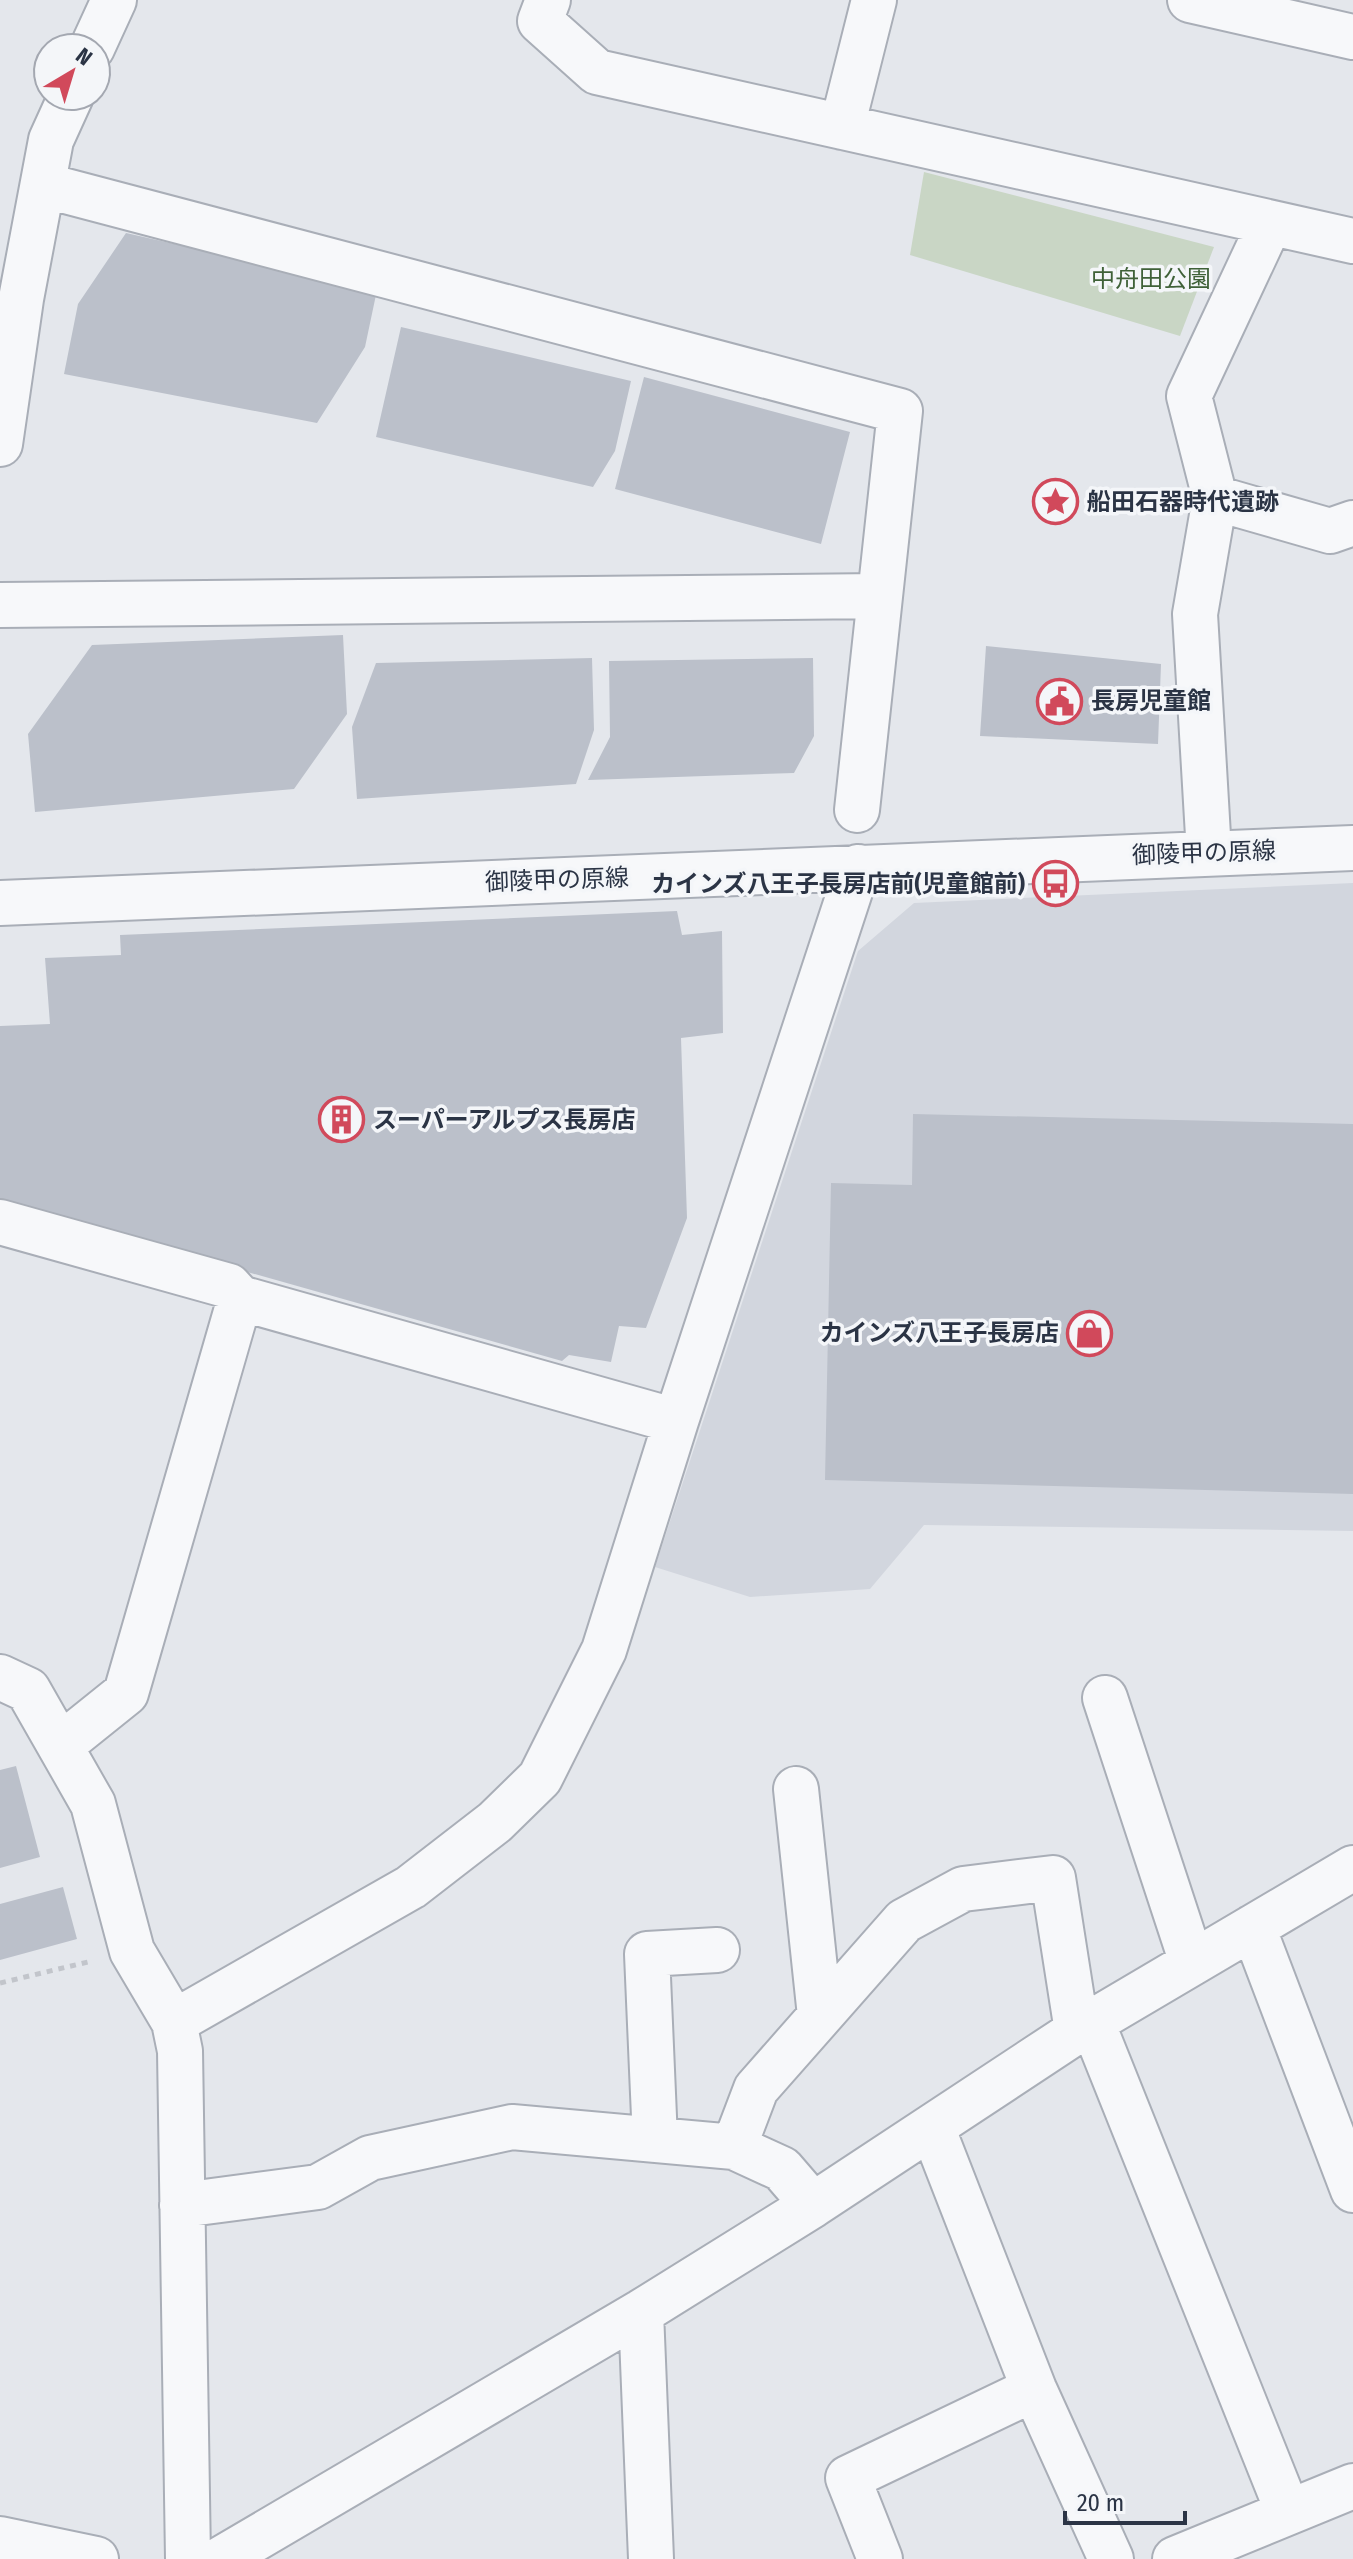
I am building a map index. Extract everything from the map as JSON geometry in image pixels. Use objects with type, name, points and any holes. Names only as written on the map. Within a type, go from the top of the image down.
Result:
[{"type":"street","points":[[99,32],[114,0]]},
{"type":"street","points":[[548,0],[540,21],[597,72],[1353,241]]},
{"type":"street","points":[[842,127],[874,0]]},
{"type":"street","points":[[1190,0],[1353,37]]},
{"type":"street","points":[[0,444],[10,288],[43,185],[51,140],[64,112]]},
{"type":"street","points":[[43,185],[900,411],[857,810]]},
{"type":"street","points":[[1209,853],[1195,614],[1215,498],[1189,396],[1270,223]]},
{"type":"street","points":[[1215,498],[1330,531],[1353,523]]},
{"type":"street","points":[[0,605],[880,596]]},
{"type":"street","name":"御陵甲の原線","points":[[0,903],[1353,848]]},
{"type":"street","points":[[174,2022],[411,1887],[495,1822],[540,1778],[604,1650],[858,867]]},
{"type":"street","points":[[0,1222],[229,1286],[240,1298],[676,1421]]},
{"type":"street","points":[[60,1746],[126,1693],[240,1298]]},
{"type":"street","points":[[0,1677],[28,1690],[93,1804],[132,1951],[174,2022],[180,2051],[188,2559]]},
{"type":"street","points":[[1105,1698],[1192,1963]]},
{"type":"street","points":[[796,1789],[820,2016]]},
{"type":"street","points":[[221,2559],[641,2312],[813,2205],[1084,2027],[1353,1868]]},
{"type":"street","points":[[734,2147],[756,2089],[904,1921],[963,1889],[1053,1878],[1084,2027],[1288,2512]]},
{"type":"street","points":[[1253,1927],[1353,2190]]},
{"type":"street","points":[[655,2140],[647,1954],[717,1950]]},
{"type":"street","points":[[182,2205],[318,2187],[370,2158],[512,2127],[734,2147],[782,2169],[813,2205]]},
{"type":"street","points":[[932,2127],[1034,2389],[1111,2559]]},
{"type":"street","points":[[641,2312],[651,2559]]},
{"type":"street","points":[[880,2559],[848,2478],[1034,2389]]},
{"type":"street","points":[[1175,2559],[1353,2486]]},
{"type":"street","points":[[0,2539],[96,2559]]},
{"type":"path","points":[[0,1983],[132,1951]]},
{"type":"shaded area","points":[[1353,883],[1353,1531],[924,1525],[870,1589],[750,1597],[655,1567],[858,951],[914,903]]},
{"type":"green space","name":"中舟田公園","points":[[924,172],[1214,247],[1180,336],[910,255]]},
{"type":"building","points":[[126,233],[377,290],[365,347],[317,423],[64,374],[78,304]]},
{"type":"building","points":[[401,327],[631,381],[615,451],[593,487],[376,437]]},
{"type":"building","points":[[644,377],[850,432],[821,544],[615,489]]},
{"type":"building","points":[[343,635],[347,714],[294,789],[35,812],[28,734],[92,645]]},
{"type":"building","points":[[986,646],[1161,664],[1158,744],[980,736]]},
{"type":"building","points":[[592,658],[594,730],[576,784],[357,799],[352,727],[376,663]]},
{"type":"building","points":[[813,658],[814,736],[794,773],[588,780],[610,737],[609,661]]},
{"type":"building","name":"スーパーアルプス長房店","points":[[677,911],[682,935],[722,931],[723,1033],[681,1038],[687,1218],[646,1328],[619,1326],[611,1362],[569,1355],[562,1361],[0,1202],[0,1026],[50,1024],[45,958],[121,955],[120,935]]},
{"type":"building","name":"カインズ八王子長房店","points":[[913,1114],[1353,1124],[1353,1494],[825,1480],[831,1183],[912,1185]]},
{"type":"building","points":[[16,1766],[40,1857],[0,1868],[0,1770]]},
{"type":"building","points":[[63,1887],[77,1939],[0,1960],[0,1904]]},
{"type":"place","name":"船田石器時代遺跡","points":[[1056,502]]},
{"type":"place","name":"長房児童館","points":[[1060,701]]},
{"type":"place","name":"カインズ八王子長房店前(児童館前)","points":[[1056,884]]},
{"type":"place","name":"スーパーアルプス長房店","points":[[342,1120]]},
{"type":"place","name":"カインズ八王子長房店","points":[[1090,1333]]}]
